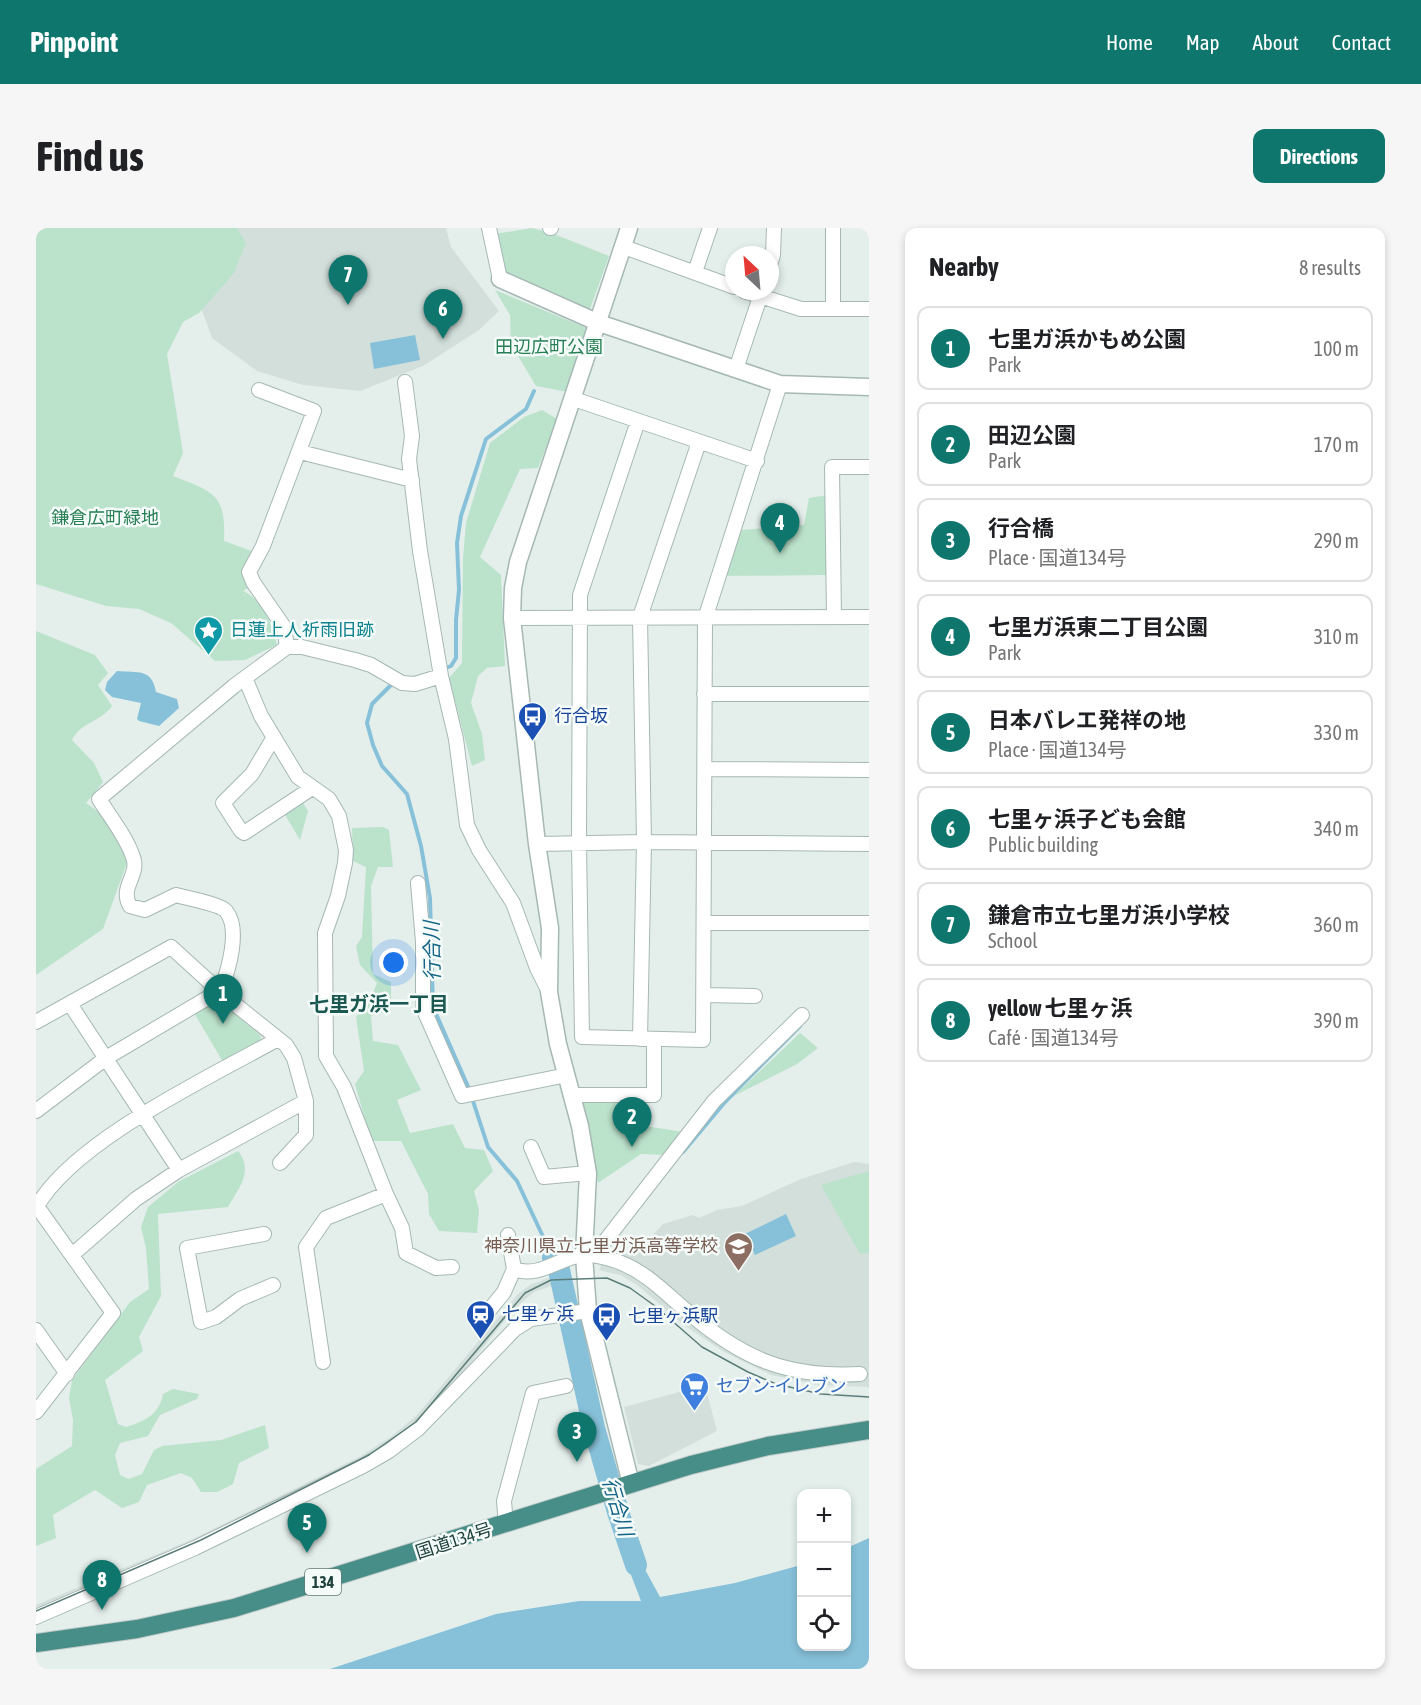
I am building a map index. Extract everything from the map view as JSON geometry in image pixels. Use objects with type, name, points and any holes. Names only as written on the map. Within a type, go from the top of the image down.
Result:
[{"type":"highway","name":"国道134号","points":[[36,1643],[137,1629],[234,1608],[691,1465],[768,1446],[869,1430]]},
{"type":"street","points":[[626,1486],[582,1311],[588,1173],[549,992],[550,928],[537,844],[512,618],[513,588],[518,562],[629,228]]},
{"type":"street","points":[[695,272],[710,228]]},
{"type":"street","points":[[773,246],[774,228]]},
{"type":"street","points":[[833,228],[833,309]]},
{"type":"street","points":[[493,229],[500,279],[598,323],[780,384],[869,387]]},
{"type":"street","points":[[624,247],[725,284]]},
{"type":"street","points":[[736,369],[759,300]]},
{"type":"street","points":[[777,300],[801,309],[869,309]]},
{"type":"street","points":[[405,382],[412,436],[409,459],[420,552],[441,676],[456,739],[467,825],[479,850],[513,903],[537,968],[549,992]]},
{"type":"street","points":[[638,422],[580,595],[579,844],[582,1037],[703,1040],[705,619],[780,384]]},
{"type":"street","points":[[259,390],[314,411],[263,546],[249,572],[253,582],[284,627],[287,647]]},
{"type":"street","points":[[574,399],[757,461]]},
{"type":"street","points":[[572,1095],[654,1095],[647,1039],[640,617],[699,442]]},
{"type":"street","points":[[300,452],[412,480]]},
{"type":"street","points":[[834,617],[832,467],[869,466]]},
{"type":"street","points":[[512,618],[869,617]]},
{"type":"street","points":[[36,1111],[105,1058],[221,990],[233,939],[226,912],[176,895],[145,910],[130,906],[126,889],[134,872],[133,856],[99,799],[245,678],[287,647],[302,647],[371,665],[402,683],[415,684],[441,676]]},
{"type":"street","points":[[245,678],[261,716],[298,777],[312,788],[319,790],[336,807],[346,850],[338,896],[325,933],[326,1056],[344,1087],[386,1194],[402,1228],[406,1253],[436,1268],[452,1267]]},
{"type":"street","points":[[704,694],[869,694]]},
{"type":"street","points":[[274,737],[252,774],[223,803],[241,831],[244,833],[312,788]]},
{"type":"street","points":[[705,769],[869,770]]},
{"type":"street","points":[[537,844],[644,842],[869,844]]},
{"type":"street","points":[[418,883],[423,942],[423,1008],[462,1096],[567,1075]]},
{"type":"street","points":[[705,923],[869,923]]},
{"type":"street","points":[[36,1022],[171,947],[286,1045],[294,1058],[306,1101],[306,1135],[280,1163]]},
{"type":"street","points":[[704,995],[755,996]]},
{"type":"street","points":[[70,1004],[179,1170]]},
{"type":"street","points":[[514,1269],[524,1273],[537,1271],[602,1245],[714,1101],[802,1015]]},
{"type":"street","points":[[36,1412],[113,1313],[36,1206],[59,1178],[97,1146],[143,1115],[278,1039]]},
{"type":"street","points":[[72,1255],[136,1199],[179,1170],[306,1101]]},
{"type":"street","points":[[531,1147],[544,1177],[588,1173]]},
{"type":"street","points":[[323,1362],[306,1247],[326,1218],[386,1194]]},
{"type":"street","points":[[264,1234],[186,1248],[201,1322],[216,1317],[240,1299],[273,1285]]},
{"type":"street","points":[[483,1318],[504,1292],[514,1269],[508,1235]]},
{"type":"street","points":[[584,1251],[618,1261],[644,1274],[689,1314],[735,1349],[766,1363],[830,1376],[860,1374]]},
{"type":"street","points":[[36,1617],[150,1569],[372,1461],[418,1429],[515,1329],[531,1319],[582,1311]]},
{"type":"street","points":[[36,1330],[67,1374]]},
{"type":"street","points":[[506,1524],[504,1501],[533,1393],[566,1386]]},
{"type":"shaded area","points":[[203,228],[446,228],[451,247],[499,311],[479,330],[423,366],[360,391],[303,385],[257,371],[212,338],[198,299]]},
{"type":"shaded area","name":"神奈川県立七里ガ浜高等学校","points":[[854,1162],[869,1164],[869,1387],[817,1385],[771,1375],[724,1352],[684,1325],[637,1285],[620,1275],[599,1270],[603,1261],[608,1262],[613,1252],[634,1255],[663,1224],[693,1215],[699,1218],[717,1210],[742,1206],[801,1179]]},
{"type":"shaded area","points":[[556,1275],[557,1284],[534,1292],[515,1308],[442,1398],[419,1422],[364,1460],[194,1545],[36,1613],[36,1605],[193,1539],[361,1456],[392,1436],[417,1415],[518,1294],[530,1285]]},
{"type":"shaded area","points":[[705,1385],[717,1431],[649,1466],[638,1464],[624,1407]]},
{"type":"green space","name":"鎌倉広町緑地","points":[[36,228],[237,228],[246,243],[234,273],[199,313],[183,322],[167,354],[183,453],[173,476],[199,486],[215,497],[223,513],[224,541],[254,552],[250,587],[243,591],[256,600],[261,607],[269,621],[277,645],[245,660],[215,661],[171,623],[139,609],[106,606],[36,584]]},
{"type":"green space","points":[[532,228],[554,234],[609,256],[590,309],[503,271],[495,234]]},
{"type":"green space","name":"田辺広町公園","points":[[495,290],[589,329],[568,392],[536,386],[511,344],[510,315]]},
{"type":"green space","points":[[542,410],[557,419],[538,468],[520,469],[480,557],[501,575],[505,666],[487,668],[478,676],[471,703],[482,734],[485,760],[472,766],[449,678],[462,663],[463,558],[466,523],[490,443],[524,417]]},
{"type":"green space","points":[[828,495],[827,575],[724,576],[740,530],[804,525],[809,498]]},
{"type":"green space","points":[[36,631],[95,655],[108,673],[98,685],[112,706],[102,716],[80,729],[72,740],[94,763],[103,782],[86,803],[100,813],[128,860],[103,929],[36,975]]},
{"type":"green space","points":[[302,801],[308,811],[300,840],[284,813]]},
{"type":"green space","points":[[383,827],[389,830],[393,867],[378,867],[371,886],[373,974],[391,982],[391,1010],[371,1016],[373,1041],[398,1045],[421,1090],[397,1100],[410,1133],[453,1124],[465,1148],[484,1150],[493,1171],[474,1191],[479,1210],[477,1233],[439,1231],[429,1214],[428,1194],[401,1141],[371,1141],[355,1084],[364,1071],[356,1017],[370,1001],[377,983],[360,965],[356,946],[362,937],[366,867],[353,861],[352,828]]},
{"type":"green space","points":[[218,999],[261,1036],[260,1041],[223,1062],[193,1011]]},
{"type":"green space","points":[[800,1033],[818,1048],[797,1064],[734,1096]]},
{"type":"green space","points":[[581,1101],[621,1101],[620,1122],[683,1132],[666,1155],[641,1154],[598,1183]]},
{"type":"green space","points":[[238,1151],[243,1158],[245,1172],[228,1207],[158,1214],[161,1296],[139,1337],[143,1351],[105,1380],[118,1424],[126,1427],[155,1412],[163,1394],[173,1389],[199,1394],[197,1399],[160,1415],[148,1436],[120,1443],[115,1455],[120,1475],[129,1479],[142,1474],[154,1450],[162,1446],[221,1440],[265,1425],[269,1448],[239,1463],[233,1484],[217,1492],[201,1492],[192,1478],[181,1473],[147,1485],[139,1502],[122,1508],[95,1490],[53,1515],[56,1538],[36,1546],[36,1469],[72,1446],[73,1420],[69,1398],[72,1380],[130,1302],[149,1289],[146,1248],[141,1227],[148,1207],[178,1182]]},
{"type":"green space","points":[[869,1171],[869,1253],[860,1254],[821,1185]]},
{"type":"water","points":[[415,335],[420,360],[374,369],[370,343]]},
{"type":"water","points":[[117,671],[147,675],[154,684],[156,692],[177,699],[179,708],[159,726],[139,721],[137,719],[141,703],[112,697],[105,690],[107,682]]},
{"type":"water","points":[[786,1214],[796,1236],[755,1255],[745,1234]]},
{"type":"water","points":[[869,1538],[869,1669],[330,1669],[496,1614],[579,1601],[641,1601],[628,1567],[641,1562],[660,1597],[735,1583],[797,1566],[797,1651],[851,1651],[851,1546]]},
{"type":"waterway","name":"行合川","points":[[443,669],[451,666],[456,658],[459,590],[457,543],[461,516],[486,439],[526,409],[534,391]]},
{"type":"waterway","name":"行合川","points":[[393,683],[372,704],[367,723],[382,766],[407,794],[421,846],[430,898],[433,1007],[470,1091]]},
{"type":"waterway","points":[[683,1152],[725,1102],[800,1026]]},
{"type":"waterway","name":"行合川","points":[[472,1098],[488,1147],[517,1181],[553,1258]]},
{"type":"waterway","name":"行合川","points":[[553,1258],[559,1270],[594,1428],[636,1565]]},
{"type":"tram line","points":[[36,1611],[201,1540],[369,1455],[416,1422],[525,1293],[551,1280],[607,1278],[630,1288],[655,1306],[702,1347],[748,1372],[776,1384],[821,1394],[869,1397]]},
{"type":"place","name":"鎌倉市立七里ガ浜小学校","points":[[348,305]]},
{"type":"place","name":"七里ヶ浜子ども会館","points":[[443,339]]},
{"type":"place","name":"七里ガ浜東二丁目公園","points":[[780,553]]},
{"type":"place","name":"日蓮上人祈雨旧跡","points":[[209,656]]},
{"type":"place","name":"行合坂","points":[[533,742]]},
{"type":"place","name":"七里ガ浜かもめ公園","points":[[223,1024]]},
{"type":"place","name":"田辺公園","points":[[632,1147]]},
{"type":"place","name":"神奈川県立七里ガ浜高等学校","points":[[739,1272]]},
{"type":"place","name":"七里ヶ浜","points":[[481,1340]]},
{"type":"place","name":"七里ヶ浜駅","points":[[607,1342]]},
{"type":"place","name":"セブン-イレブン","points":[[695,1412]]},
{"type":"place","name":"行合橋","points":[[577,1462]]},
{"type":"place","name":"日本バレエ発祥の地","points":[[307,1553]]},
{"type":"place","name":"yellow 七里ヶ浜","points":[[102,1610]]},
{"type":"district","name":"七里ガ浜一丁目","points":[[379,1004]]}]
